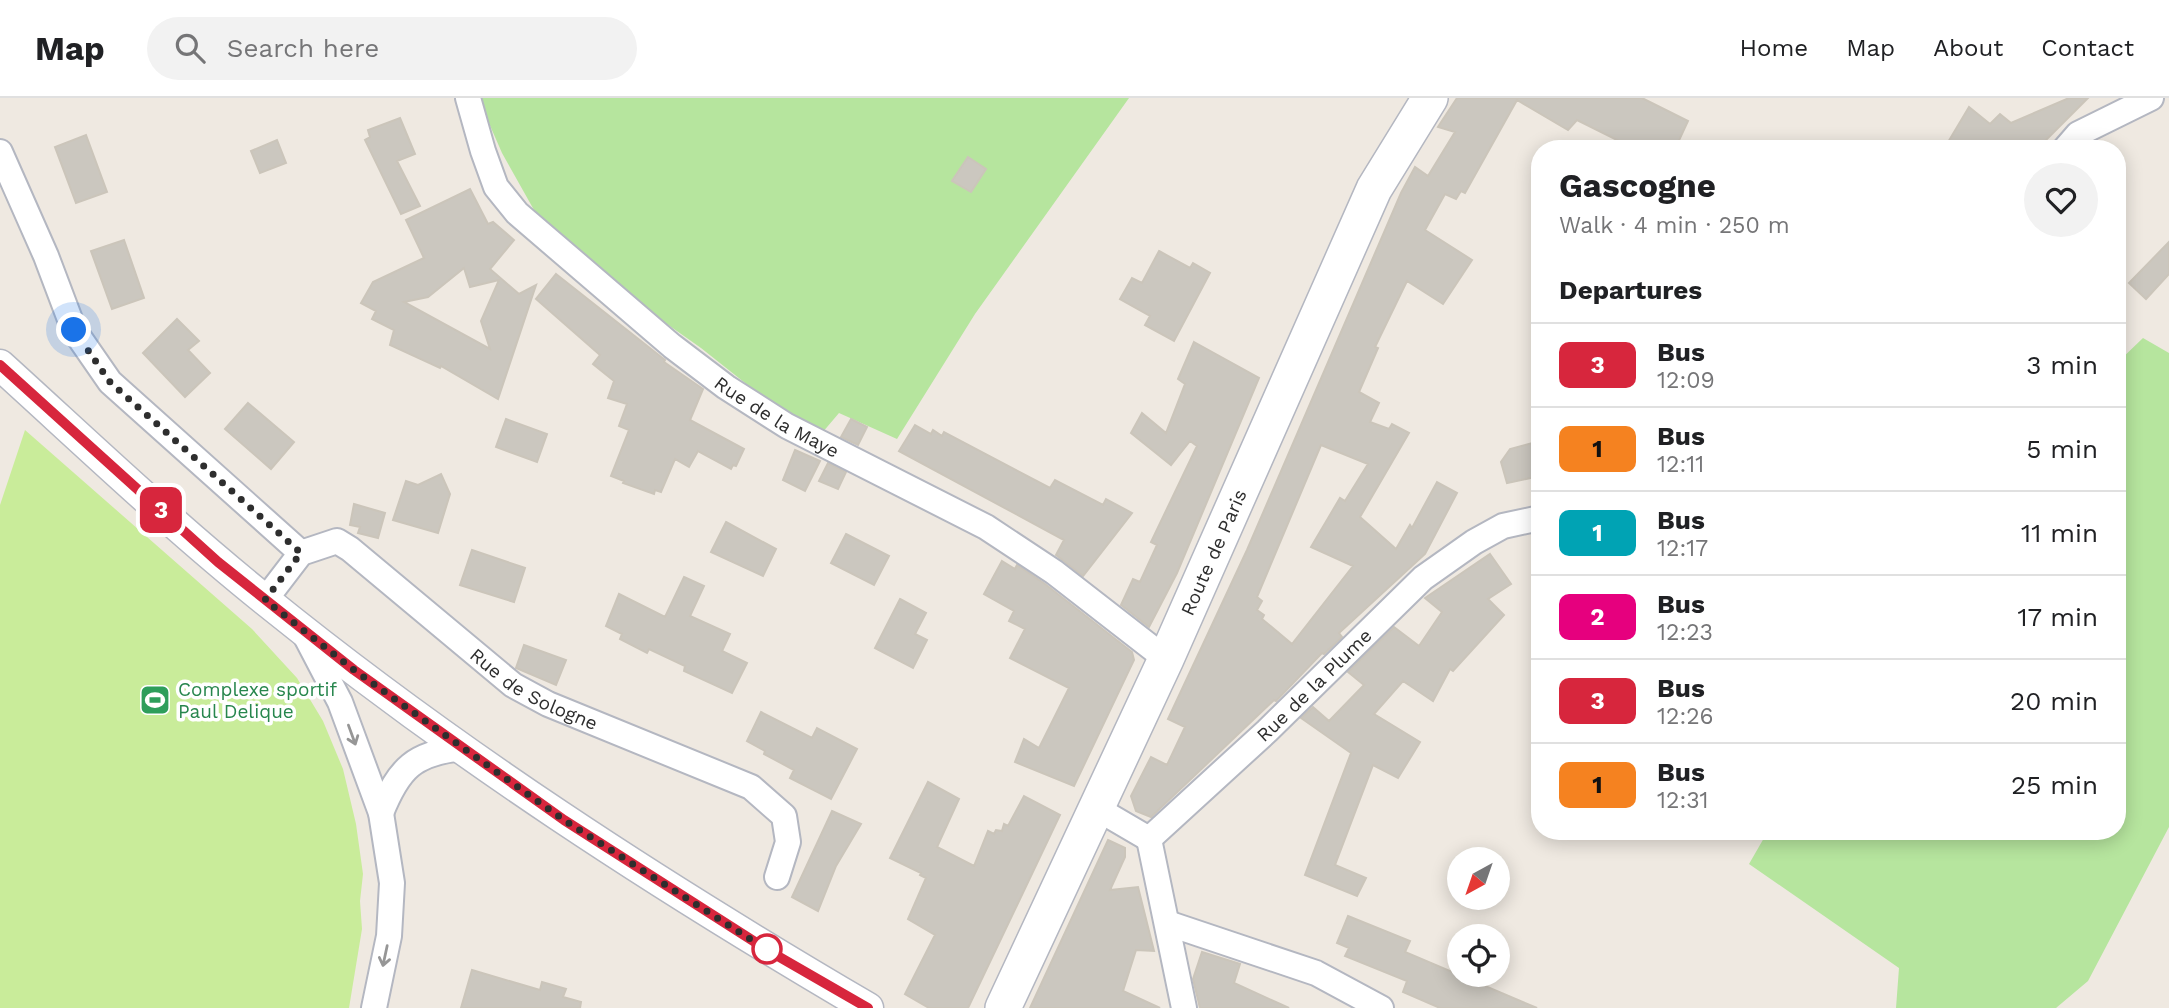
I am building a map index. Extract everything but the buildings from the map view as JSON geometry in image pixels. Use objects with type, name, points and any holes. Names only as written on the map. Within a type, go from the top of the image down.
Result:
[{"type":"main road","name":"Route de Paris","points":[[1003,1008],[1166,659],[1374,189],[1430,98]]},
{"type":"street","name":"Rue de la Maye","points":[[468,98],[496,187],[517,213],[672,346],[726,387],[787,426],[986,527],[1054,572],[1166,659]]},
{"type":"street","points":[[2073,140],[2078,134],[2151,98]]},
{"type":"street","points":[[0,152],[46,256],[74,330],[110,382],[301,553],[265,600]]},
{"type":"street","points":[[0,365],[218,562],[354,670],[564,820],[666,887],[868,1008]]},
{"type":"street","name":"Rue de la Plume","points":[[1149,839],[1267,731],[1423,578],[1474,542],[1503,526],[1531,520]]},
{"type":"street","name":"Rue de Sologne","points":[[301,553],[337,541],[513,685],[548,704],[751,787],[784,816],[788,842],[776,877]]},
{"type":"street","points":[[303,629],[340,702],[381,813],[392,883],[389,936],[374,1008]]},
{"type":"street","points":[[381,813],[392,786],[411,764],[436,751],[463,748]]},
{"type":"street","points":[[1096,808],[1149,839],[1184,1008]]},
{"type":"street","points":[[1167,923],[1316,973],[1381,1008]]},
{"type":"green space","points":[[478,98],[1129,98],[975,314],[897,439],[839,413],[822,433],[764,398],[701,348],[620,291],[543,226],[502,153]]},
{"type":"green space","points":[[2143,338],[2169,353],[2169,827],[2088,981],[2056,1008],[1896,1008],[1899,968],[1749,864],[1763,840],[2126,840],[2126,354]]},
{"type":"green space","name":"Complexe sportif Paul Delique","points":[[25,430],[252,629],[297,678],[323,721],[343,769],[356,824],[363,874],[360,901],[362,929],[349,1008],[0,1008],[0,505]]},
{"type":"bus line","name":"3","points":[[0,365],[218,562],[354,670],[564,820],[769,951],[868,1008]]},
{"type":"place","name":"Complexe sportif Paul Delique","points":[[155,700]]},
{"type":"route","points":[[74,330],[110,382],[301,553],[265,600],[354,670],[564,820],[769,951],[767,949]]}]
